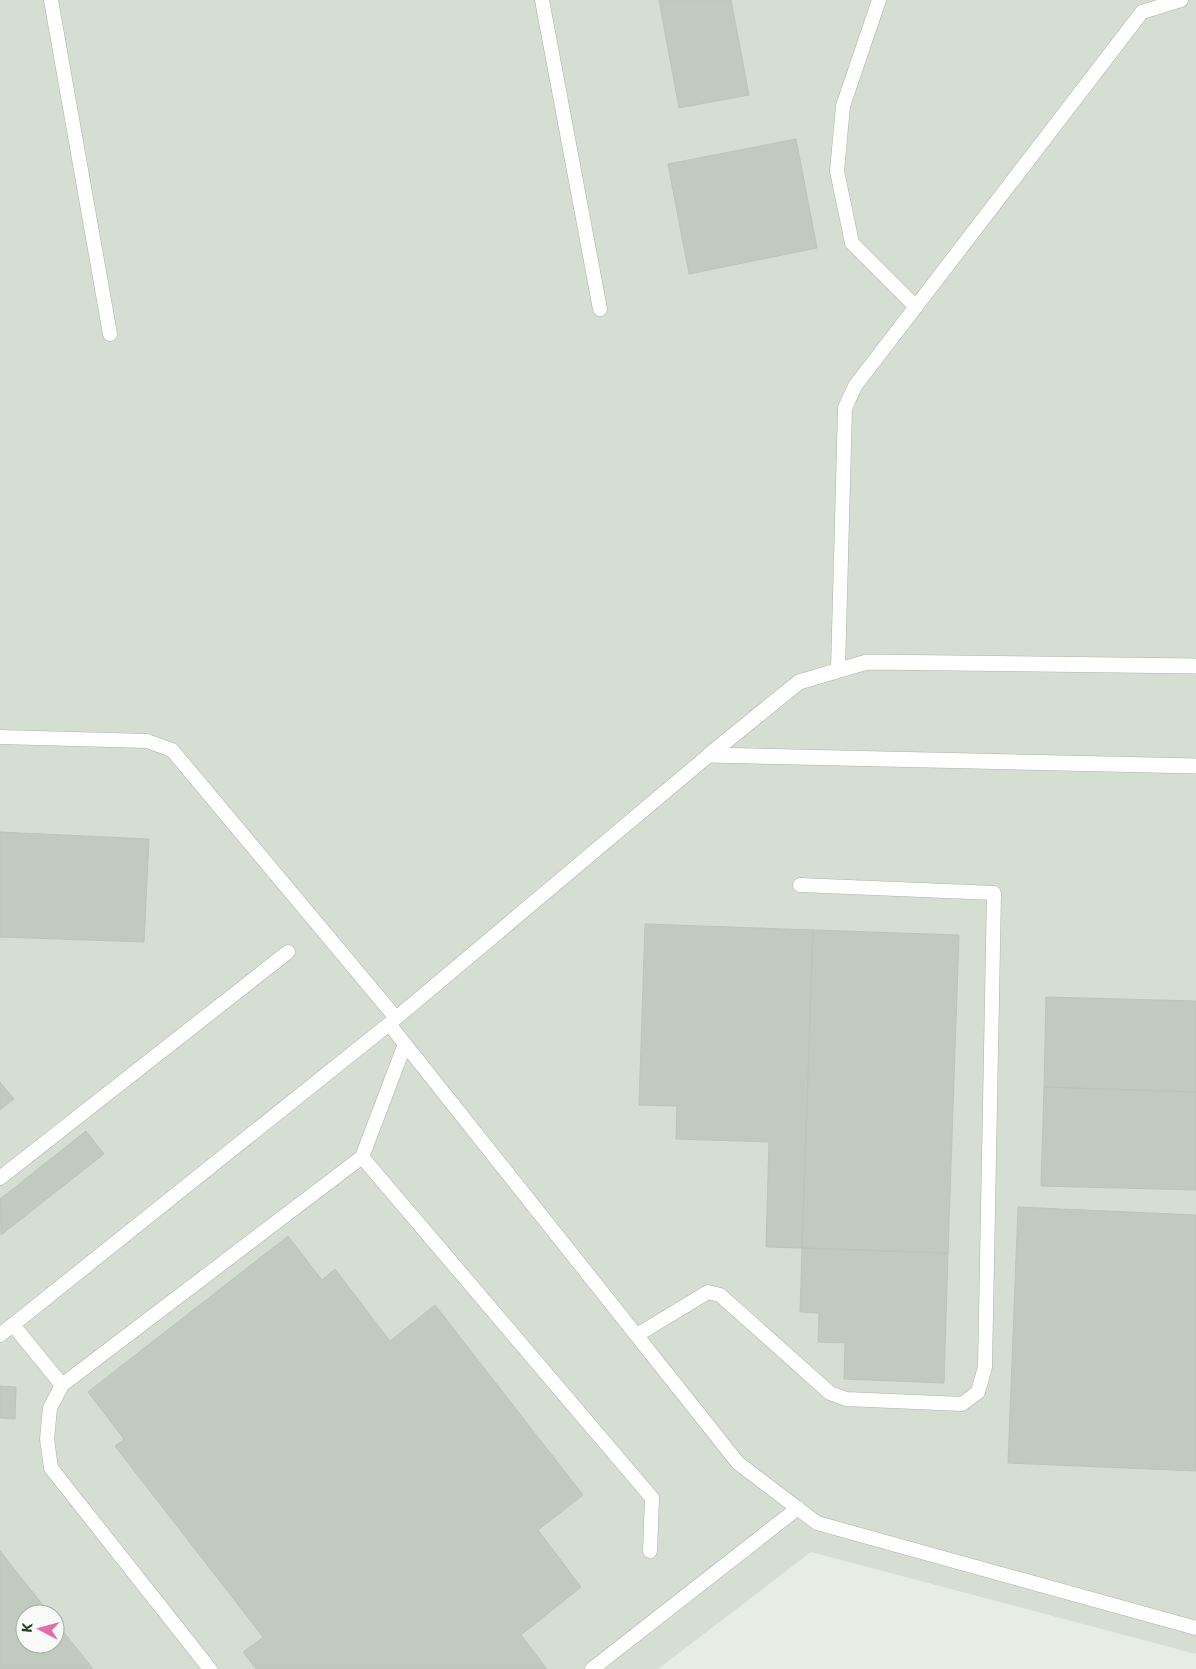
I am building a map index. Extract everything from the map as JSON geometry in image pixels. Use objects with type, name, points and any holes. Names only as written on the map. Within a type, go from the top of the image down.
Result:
[{"type":"street","points":[[709,755],[799,682],[867,662],[1196,666]]},
{"type":"street","points":[[709,755],[1196,766]]},
{"type":"lane","points":[[51,0],[110,334]]},
{"type":"lane","points":[[542,0],[600,309]]},
{"type":"lane","points":[[878,0],[843,106],[837,171],[852,243],[916,306]]},
{"type":"lane","points":[[838,670],[845,408],[854,386],[1142,12],[1181,0]]},
{"type":"lane","points":[[0,737],[147,741],[172,750],[393,1021],[406,1044],[738,1463],[798,1508],[817,1522],[1196,1628]]},
{"type":"lane","points":[[0,1335],[393,1021],[709,755]]},
{"type":"lane","points":[[637,1335],[708,1292],[720,1295],[830,1393],[846,1399],[962,1404],[978,1392],[985,1367],[994,893],[800,885]]},
{"type":"lane","points":[[0,1178],[288,952]]},
{"type":"lane","points":[[210,1669],[51,1468],[47,1439],[50,1408],[62,1385],[362,1157],[406,1044]]},
{"type":"lane","points":[[362,1157],[652,1498],[650,1551]]},
{"type":"lane","points":[[13,1325],[62,1385]]},
{"type":"lane","points":[[592,1669],[798,1508]]},
{"type":"shaded area","points":[[0,0],[1196,0],[1196,1654],[811,1552],[658,1669],[0,1669]]},
{"type":"building","points":[[659,0],[731,0],[749,95],[679,108]]},
{"type":"building","points":[[796,139],[817,248],[689,274],[668,164]]},
{"type":"building","points":[[0,832],[149,839],[144,942],[0,937]]},
{"type":"building","points":[[645,924],[813,930],[802,1248],[766,1247],[769,1142],[676,1139],[677,1106],[639,1105]]},
{"type":"building","points":[[813,930],[959,935],[948,1253],[802,1248]]},
{"type":"building","points":[[1046,997],[1196,1001],[1196,1092],[1044,1087]]},
{"type":"building","points":[[0,1082],[14,1099],[0,1110]]},
{"type":"building","points":[[1044,1087],[1196,1092],[1196,1190],[1041,1186]]},
{"type":"building","points":[[86,1131],[104,1154],[1,1235],[0,1199]]},
{"type":"building","points":[[1018,1207],[1196,1215],[1196,1471],[1008,1463]]},
{"type":"building","points":[[288,1236],[322,1280],[335,1269],[390,1341],[435,1305],[583,1495],[538,1530],[581,1587],[521,1635],[547,1669],[256,1669],[243,1652],[263,1637],[115,1446],[124,1439],[88,1392]]},
{"type":"building","points":[[802,1248],[948,1253],[944,1383],[844,1379],[845,1343],[818,1342],[819,1313],[800,1312]]},
{"type":"building","points":[[0,1386],[16,1387],[15,1419],[0,1418]]},
{"type":"building","points":[[0,1551],[42,1604],[15,1604],[15,1654],[65,1654],[65,1634],[93,1669],[0,1669]]}]
